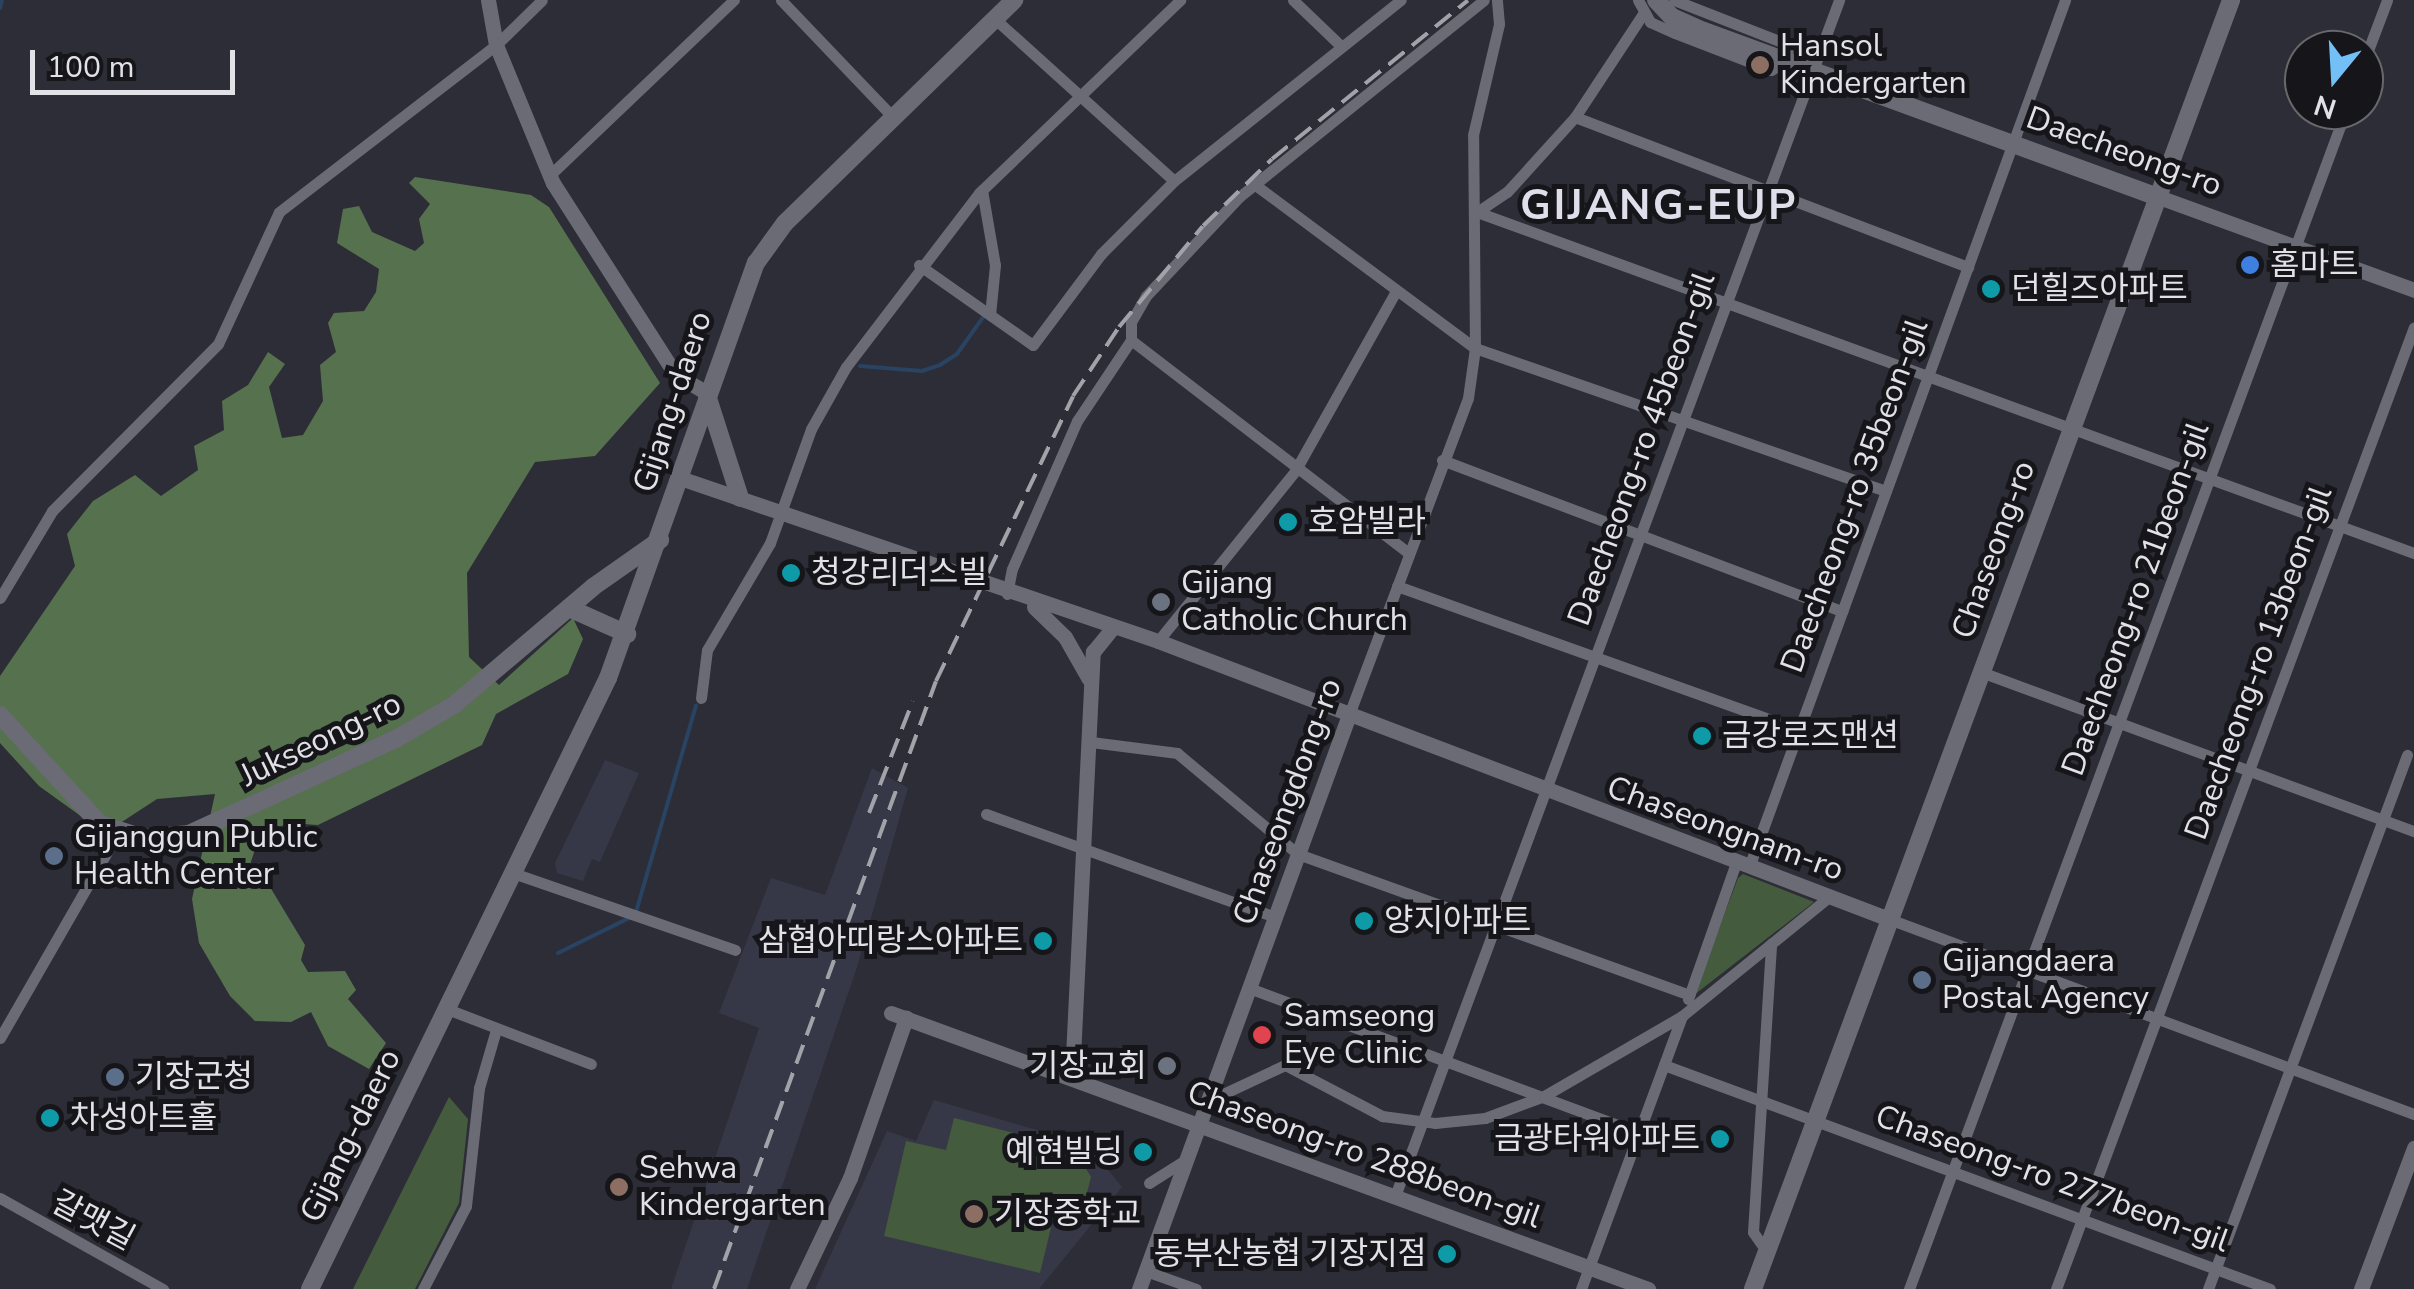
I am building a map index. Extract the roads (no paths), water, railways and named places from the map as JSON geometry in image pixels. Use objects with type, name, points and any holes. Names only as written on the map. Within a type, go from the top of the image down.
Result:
[{"type":"main road","name":"Gijang-daero","points":[[310,1289],[626,634],[736,305],[769,241],[1014,0]]},
{"type":"main road","name":"Chaseong-ro","points":[[1753,1289],[2231,0]]},
{"type":"main road","name":"Daecheong-ro","points":[[1649,7],[1704,31],[2156,196]]},
{"type":"main road","points":[[706,392],[740,498]]},
{"type":"main road","name":"Jukseong-ro","points":[[0,715],[100,824],[142,838],[189,834],[425,722],[660,540]]},
{"type":"main road","points":[[569,608],[626,634]]},
{"type":"street","points":[[488,0],[496,45],[550,175],[676,375],[706,392]]},
{"type":"street","points":[[0,598],[52,511],[218,344],[278,212],[496,45],[542,0]]},
{"type":"street","points":[[550,175],[734,0]]},
{"type":"street","points":[[781,0],[893,116]]},
{"type":"street","points":[[701,698],[706,650],[782,512],[828,397],[919,266],[982,190],[1076,95],[1180,0]]},
{"type":"street","points":[[1293,0],[1341,46]]},
{"type":"street","points":[[919,266],[1033,345],[1101,254],[1174,180],[1401,0]]},
{"type":"street","points":[[1007,594],[1012,568],[1077,421],[1131,340],[1131,322],[1146,296],[1254,184],[1484,0]]},
{"type":"street","name":"Chaseongdong-ro","points":[[1139,1289],[1468,398],[1475,348],[1478,212],[1473,135],[1499,24],[1497,0]]},
{"type":"street","points":[[1638,0],[1649,7],[1664,29],[1772,70],[1788,61],[1786,44],[1674,0]]},
{"type":"street","points":[[1813,70],[1838,0]]},
{"type":"street","name":"Daecheong-ro 35beon-gil","points":[[1581,1289],[1689,995],[1798,730],[2063,0]]},
{"type":"street","points":[[2375,30],[2386,0]]},
{"type":"street","points":[[1478,212],[1507,192],[1575,118],[1649,7]]},
{"type":"street","points":[[995,19],[1174,180]]},
{"type":"street","name":"Daecheong-ro 45beon-gil","points":[[1395,1196],[1813,70]]},
{"type":"street","points":[[1575,118],[1968,268]]},
{"type":"street","name":"Daecheong-ro 21beon-gil","points":[[1909,1289],[2339,130]]},
{"type":"street","points":[[1254,184],[1475,348],[1886,491]]},
{"type":"street","points":[[982,190],[996,265],[990,315]]},
{"type":"street","name":"Daecheong-ro","points":[[2156,196],[2414,290]]},
{"type":"street","points":[[1478,212],[2414,552]]},
{"type":"street","points":[[1158,642],[1295,471],[1396,293]]},
{"type":"street","name":"Daecheong-ro 13beon-gil","points":[[2056,1289],[2414,327]]},
{"type":"street","points":[[1131,340],[1295,471],[1408,552]]},
{"type":"street","points":[[1442,460],[1842,611]]},
{"type":"street","points":[[680,478],[1007,594],[1059,630],[1092,684]]},
{"type":"street","points":[[1397,586],[1798,730]]},
{"type":"street","name":"Chaseongnam-ro","points":[[1007,594],[1158,642],[1350,712],[1545,792],[2414,1114]]},
{"type":"street","points":[[1072,1077],[1095,645],[1113,627]]},
{"type":"street","points":[[1981,672],[2414,831]]},
{"type":"street","points":[[1092,742],[1177,753],[1298,854],[1689,995]]},
{"type":"street","points":[[2208,1289],[2407,755]]},
{"type":"street","points":[[986,814],[1275,918]]},
{"type":"street","points":[[0,1038],[110,847]]},
{"type":"street","points":[[513,874],[735,950]]},
{"type":"street","points":[[1208,1101],[1286,1064],[1367,1110],[1422,1122],[1474,1120],[1544,1096],[1682,1016],[1829,897]]},
{"type":"street","points":[[1766,1252],[1753,1232],[1771,944]]},
{"type":"street","points":[[1249,988],[1639,1133]]},
{"type":"street","points":[[446,1010],[591,1064]]},
{"type":"street","name":"Chaseong-ro 288beon-gil","points":[[797,1289],[850,1178],[899,1016],[1648,1289]]},
{"type":"street","points":[[423,1289],[466,1206],[479,1088],[496,1030]]},
{"type":"street","points":[[1664,1065],[1814,1122]]},
{"type":"street","name":"Chaseong-ro 277beon-gil","points":[[1814,1122],[2270,1289]]},
{"type":"street","points":[[2361,1289],[2414,1148]]},
{"type":"street","points":[[1149,1183],[1187,1159]]},
{"type":"street","name":"갈맷길","points":[[0,1198],[164,1289]]},
{"type":"street","points":[[1146,1271],[1196,1289]]},
{"type":"waterway","points":[[0,8],[2,0]]},
{"type":"waterway","points":[[860,366],[922,371],[940,365],[957,354],[984,316]]},
{"type":"waterway","points":[[636,912],[696,706]]},
{"type":"waterway","points":[[558,953],[629,918]]},
{"type":"railway","points":[[714,1289],[936,681],[1073,396],[1119,327],[1203,226],[1272,159],[1468,0]]},
{"type":"railway","points":[[869,813],[913,701]]},
{"type":"place","name":"Hansol Kindergarten","points":[[1760,65]]},
{"type":"place","name":"홈마트","points":[[2250,265]]},
{"type":"place","name":"던힐즈아파트","points":[[1991,289]]},
{"type":"place","name":"호암빌라","points":[[1288,522]]},
{"type":"place","name":"청강리더스빌","points":[[791,573]]},
{"type":"place","name":"Gijang Catholic Church","points":[[1161,602]]},
{"type":"place","name":"금강로즈맨션","points":[[1702,736]]},
{"type":"place","name":"Gijanggun Public Health Center","points":[[54,856]]},
{"type":"place","name":"양지아파트","points":[[1364,921]]},
{"type":"place","name":"삼협아띠랑스아파트","points":[[1043,941]]},
{"type":"place","name":"Gijangdaera Postal Agency","points":[[1922,980]]},
{"type":"place","name":"Samseong Eye Clinic","points":[[1262,1035]]},
{"type":"place","name":"기장교회","points":[[1167,1066]]},
{"type":"place","name":"기장군청","points":[[115,1077]]},
{"type":"place","name":"차성아트홀","points":[[50,1118]]},
{"type":"place","name":"금광타워아파트","points":[[1720,1139]]},
{"type":"place","name":"예현빌딩","points":[[1143,1152]]},
{"type":"place","name":"Sehwa Kindergarten","points":[[619,1187]]},
{"type":"place","name":"기장중학교","points":[[974,1214]]},
{"type":"place","name":"동부산농협 기장지점","points":[[1447,1254]]},
{"type":"district","name":"GIJANG-EUP","points":[[1659,206]]}]
